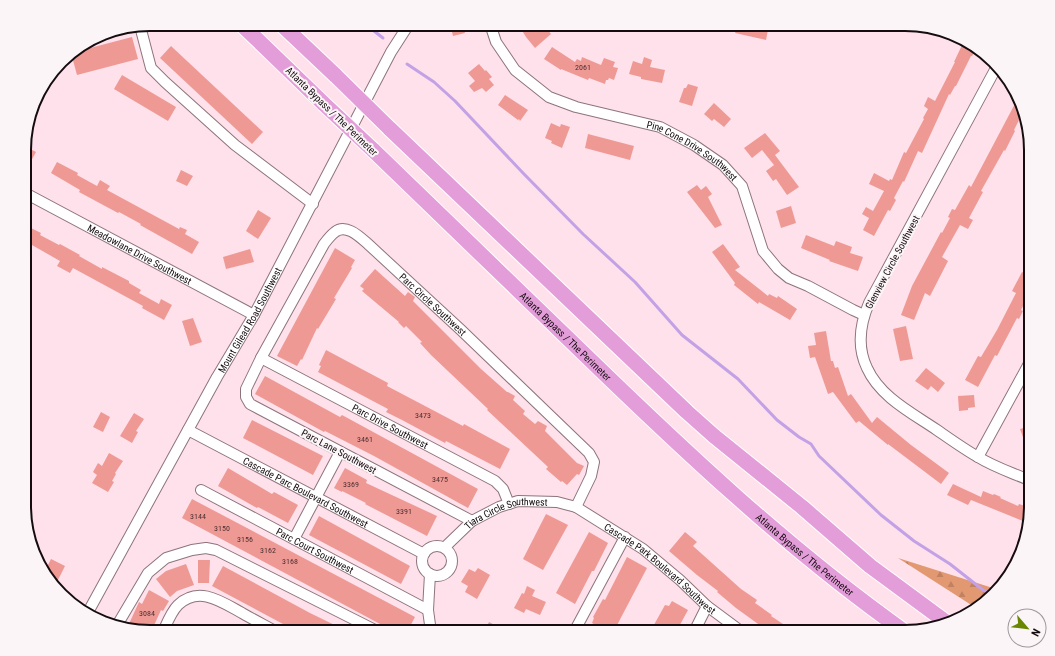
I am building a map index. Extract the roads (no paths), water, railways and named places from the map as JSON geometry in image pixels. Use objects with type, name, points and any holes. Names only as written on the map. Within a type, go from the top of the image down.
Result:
[{"type":"highway","name":"Atlanta Bypass / The Perimeter","points":[[248,31],[606,376],[694,458],[754,513],[865,603],[895,625]]},
{"type":"highway","points":[[288,31],[635,363],[714,436],[802,507],[870,566],[942,619]]},
{"type":"street","points":[[141,31],[151,68],[234,144],[313,204]]},
{"type":"street","name":"Mount Gilead Road Southwest","points":[[90,609],[188,430],[254,315],[391,52],[404,31]]},
{"type":"street","name":"Pine Cone Drive Southwest","points":[[492,31],[496,42],[515,70],[550,97],[576,107],[660,127],[694,145],[723,165],[742,186],[763,251],[778,269],[789,278],[808,286],[864,315]]},
{"type":"street","name":"Glenview Circle Southwest","points":[[995,71],[873,296],[864,315],[861,332],[861,350],[866,368],[876,383],[891,398],[978,457],[1024,477]]},
{"type":"street","name":"Meadowlane Drive Southwest","points":[[31,196],[254,315]]},
{"type":"street","name":"Parc Circle Southwest","points":[[261,358],[324,244],[335,231],[341,229],[349,230],[368,244],[455,324],[589,453],[594,462],[591,476],[576,507]]},
{"type":"street","name":"Parc Lane Southwest","points":[[261,358],[246,389],[246,397],[250,404],[472,521]]},
{"type":"street","name":"Parc Drive Southwest","points":[[261,358],[495,481],[503,489],[509,504]]},
{"type":"street","points":[[978,457],[1024,373]]},
{"type":"street","name":"Cascade Parc Boulevard Southwest","points":[[188,430],[424,554]]},
{"type":"street","points":[[294,540],[340,452]]},
{"type":"street","name":"Parc Court Southwest","points":[[201,490],[428,610]]},
{"type":"street","name":"Tiara Circle Southwest","points":[[445,547],[472,521],[500,507],[518,501],[557,502],[576,507]]},
{"type":"street","name":"Cascade Park Boulevard Southwest","points":[[576,507],[643,549],[680,580],[707,606],[733,625]]},
{"type":"street","points":[[578,625],[625,538]]},
{"type":"street","points":[[441,546],[445,547],[451,554],[451,568],[444,574],[438,576],[430,574],[423,566],[422,561],[424,554],[430,548],[441,546]]},
{"type":"street","points":[[119,621],[148,573],[166,558],[192,550],[206,548],[216,550],[365,625]]},
{"type":"street","points":[[430,574],[428,610],[430,625]]},
{"type":"street","points":[[166,625],[178,605],[190,597],[198,596],[220,600],[265,625]]},
{"type":"street","points":[[698,625],[707,606]]},
{"type":"waterway","points":[[374,31],[383,38]]},
{"type":"waterway","points":[[407,64],[434,82],[455,101],[583,234],[635,282],[682,335],[738,379],[777,420],[799,437],[811,444],[819,456],[881,515],[914,541],[950,564],[987,592]]}]
